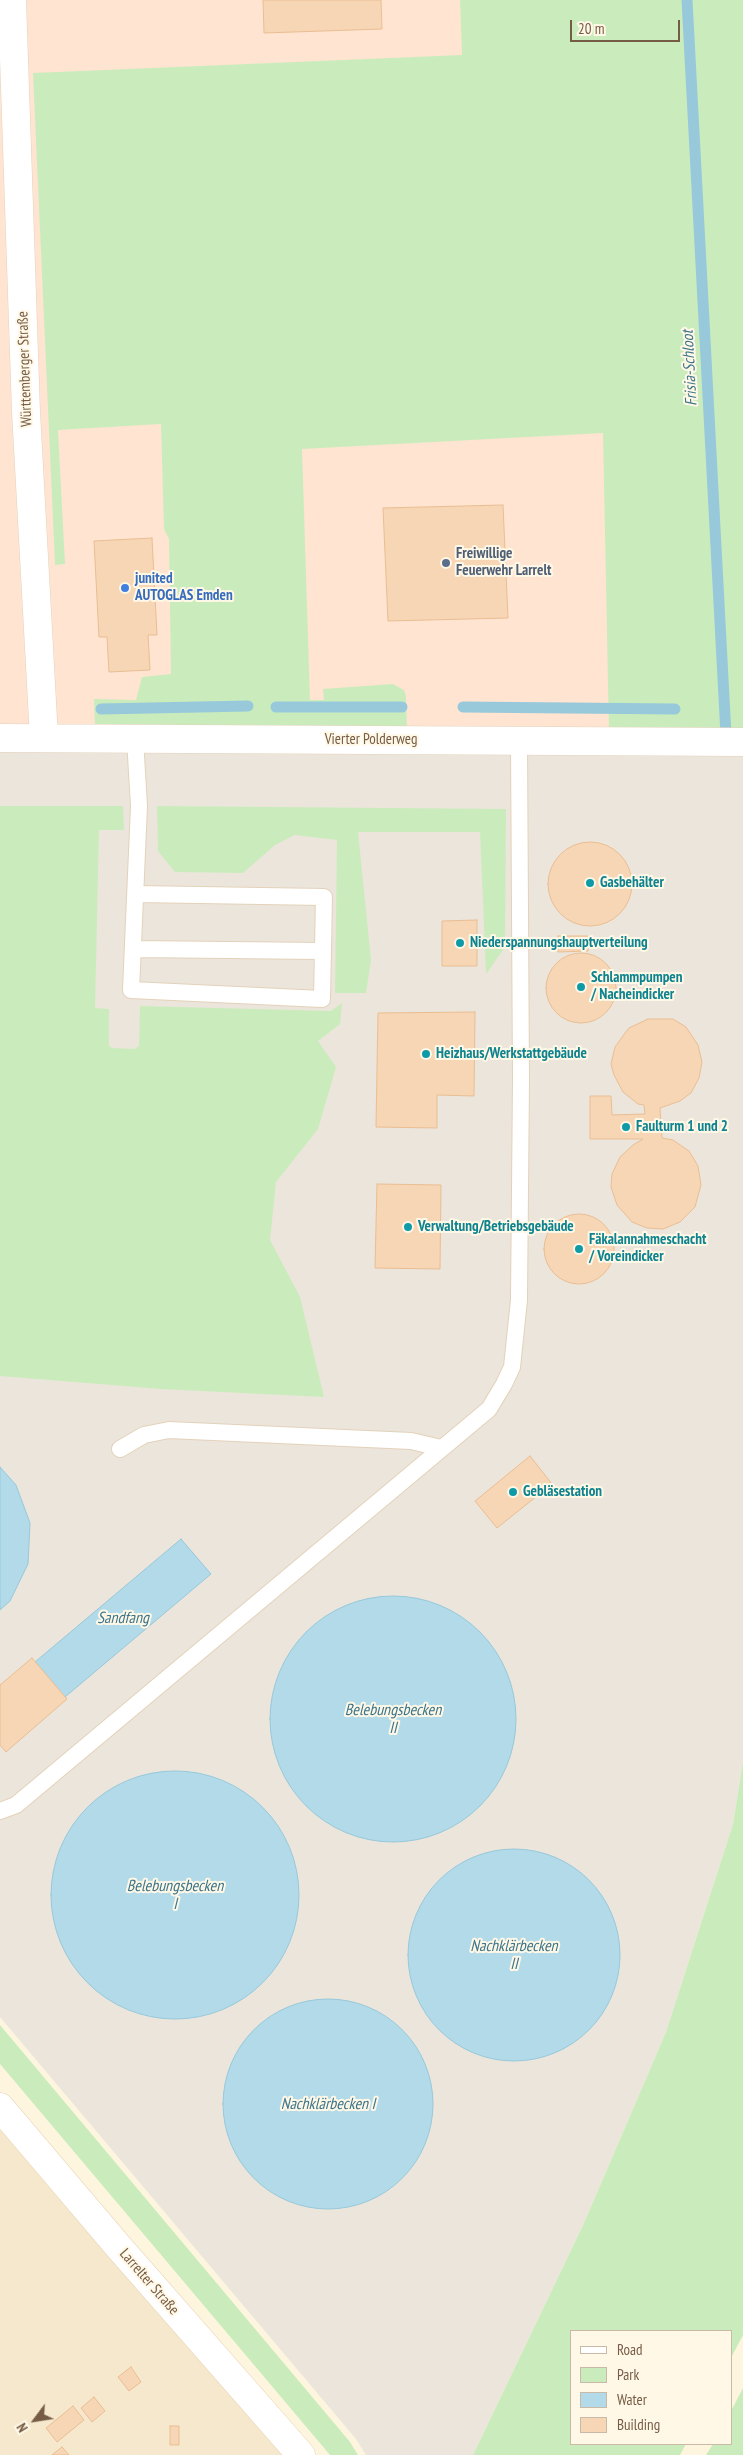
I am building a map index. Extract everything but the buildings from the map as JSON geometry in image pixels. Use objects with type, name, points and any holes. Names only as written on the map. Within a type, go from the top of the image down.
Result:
[{"type":"street","name":"Württemberger Straße","points":[[12,0],[26,412],[44,738]]},
{"type":"street","name":"Vierter Polderweg","points":[[0,738],[743,742]]},
{"type":"street","name":"Larrelter Straße","points":[[0,2107],[142,2274],[301,2455]]},
{"type":"lane","points":[[135,739],[140,806],[131,990],[322,999],[324,897],[136,894]]},
{"type":"lane","points":[[0,1811],[16,1805],[489,1409],[512,1367],[519,1281],[521,1080],[519,741]]},
{"type":"lane","points":[[133,949],[323,951]]},
{"type":"lane","points":[[120,1449],[144,1434],[169,1430],[411,1441],[442,1448]]},
{"type":"shaded area","points":[[0,0],[687,0],[726,735],[0,724]]},
{"type":"shaded area","points":[[0,738],[743,742],[743,1761],[733,1824],[666,2032],[584,2223],[473,2455],[366,2455],[356,2439],[0,2017]]},
{"type":"shaded area","points":[[0,2107],[301,2455],[0,2455]]},
{"type":"green space","points":[[460,0],[743,0],[743,735],[609,733],[603,433],[302,449],[310,700],[324,700],[323,689],[393,684],[404,690],[406,696],[407,730],[95,726],[94,699],[136,700],[142,677],[171,674],[169,539],[164,529],[161,424],[58,430],[65,564],[55,565],[33,73],[462,55]]},
{"type":"green space","points":[[0,806],[123,806],[124,830],[99,830],[95,1008],[109,1009],[109,1046],[112,1048],[135,1049],[139,1046],[140,1006],[331,1011],[342,1003],[340,1024],[318,1041],[336,1067],[318,1129],[276,1182],[270,1240],[300,1297],[324,1397],[161,1389],[0,1376]]},
{"type":"green space","points":[[157,806],[506,809],[505,947],[486,974],[480,832],[358,832],[371,960],[366,993],[335,993],[337,840],[295,835],[275,845],[243,873],[175,872],[158,851]]},
{"type":"green space","points":[[743,1761],[743,2335],[733,2354],[733,2330],[570,2330],[570,2445],[685,2445],[680,2455],[473,2455],[584,2223],[666,2032],[733,1824]]},
{"type":"green space","points":[[0,2025],[350,2442],[358,2455],[330,2455],[0,2064]]},
{"type":"green space","points":[[743,2388],[743,2455],[706,2455],[712,2445],[733,2445],[733,2407]]},
{"type":"water","points":[[0,1467],[16,1485],[30,1523],[28,1564],[10,1601],[0,1610]]},
{"type":"water","name":"Sandfang","points":[[181,1539],[211,1574],[65,1697],[35,1662]]},
{"type":"water","name":"Belebungsbecken II","points":[[393,1596],[417,1598],[440,1605],[461,1617],[480,1632],[495,1651],[507,1672],[514,1695],[516,1719],[514,1743],[507,1766],[495,1787],[480,1806],[461,1821],[440,1833],[417,1840],[393,1842],[369,1840],[346,1833],[325,1821],[306,1806],[291,1787],[279,1766],[272,1743],[270,1719],[272,1695],[279,1672],[291,1651],[306,1632],[325,1617],[346,1605],[369,1598]]},
{"type":"water","name":"Belebungsbecken I","points":[[175,1771],[199,1774],[222,1781],[244,1792],[262,1808],[278,1826],[289,1848],[296,1871],[299,1895],[296,1919],[289,1942],[278,1964],[262,1982],[244,1998],[222,2009],[199,2016],[175,2019],[151,2016],[128,2009],[106,1998],[88,1982],[72,1964],[61,1942],[54,1919],[51,1895],[54,1871],[61,1848],[72,1826],[88,1808],[106,1792],[128,1781],[151,1774]]},
{"type":"water","name":"Nachklärbecken II","points":[[504,1849],[524,1849],[545,1853],[564,1861],[589,1880],[602,1896],[612,1914],[618,1934],[620,1955],[618,1976],[612,1996],[602,2014],[589,2030],[564,2049],[545,2057],[524,2061],[504,2061],[483,2057],[464,2049],[447,2037],[432,2022],[420,2005],[412,1986],[408,1965],[408,1945],[412,1924],[420,1905],[432,1888],[447,1873],[464,1861],[483,1853]]},
{"type":"water","name":"Nachklärbecken I","points":[[328,1999],[348,2001],[368,2007],[386,2017],[402,2030],[415,2046],[425,2064],[431,2084],[433,2104],[431,2124],[425,2144],[415,2162],[402,2178],[386,2191],[368,2201],[348,2207],[328,2209],[308,2207],[288,2201],[270,2191],[254,2178],[241,2162],[231,2144],[225,2124],[223,2104],[225,2084],[231,2064],[241,2046],[254,2030],[270,2017],[288,2007],[308,2001]]},
{"type":"waterway","name":"Frisia-Schloot","points":[[687,0],[726,735]]},
{"type":"waterway","points":[[101,709],[248,706]]},
{"type":"waterway","points":[[276,707],[402,707]]},
{"type":"waterway","points":[[463,707],[675,709]]},
{"type":"place","name":"Freiwillige Feuerwehr Larrelt","points":[[446,563]]},
{"type":"place","name":"junited AUTOGLAS Emden","points":[[125,588]]},
{"type":"place","name":"Gasbehälter","points":[[590,883]]},
{"type":"place","name":"Niederspannungshauptverteilung","points":[[460,943]]},
{"type":"place","name":"Schlammpumpen / Nacheindicker","points":[[581,987]]},
{"type":"place","name":"Heizhaus/Werkstattgebäude","points":[[426,1054]]},
{"type":"place","name":"Faulturm 1 und 2","points":[[626,1127]]},
{"type":"place","name":"Verwaltung/Betriebsgebäude","points":[[408,1227]]},
{"type":"place","name":"Fäkalannahmeschacht / Voreindicker","points":[[579,1249]]},
{"type":"place","name":"Gebläsestation","points":[[513,1492]]}]
